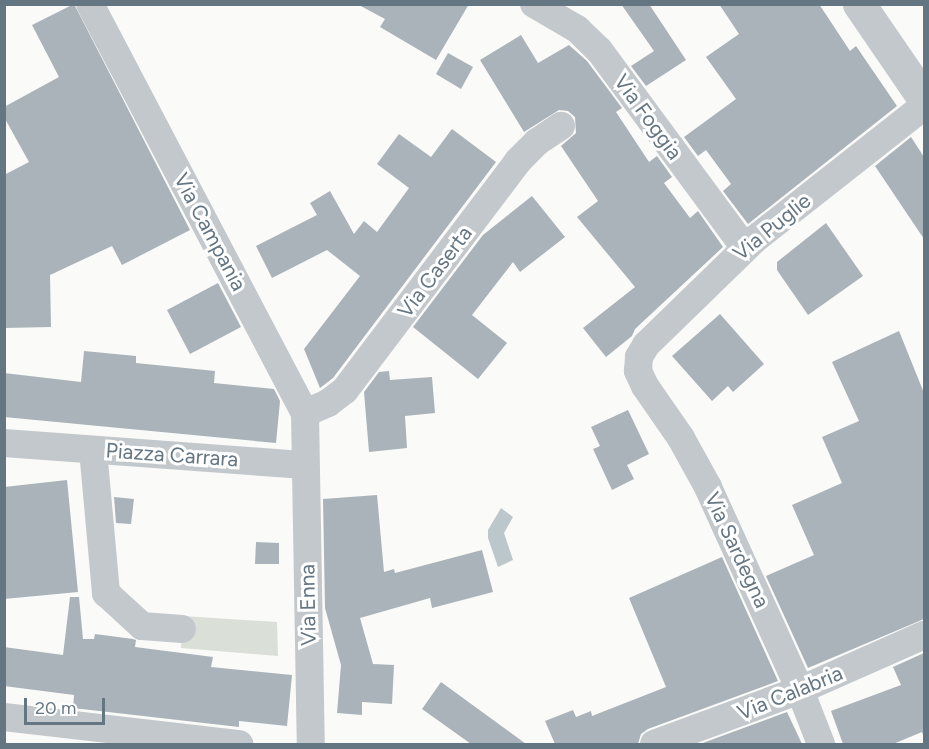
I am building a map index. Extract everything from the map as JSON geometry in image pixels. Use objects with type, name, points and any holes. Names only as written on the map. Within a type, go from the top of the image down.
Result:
[{"type":"street","name":"Via Campania","points":[[90,4],[306,413],[305,465]]},
{"type":"street","name":"Via Foggia","points":[[534,4],[567,22],[593,42],[745,248]]},
{"type":"street","points":[[859,4],[924,99]]},
{"type":"street","name":"Via Puglie","points":[[638,364],[646,345],[745,248],[924,106]]},
{"type":"street","name":"Via Caserta","points":[[306,413],[328,403],[345,390],[518,161],[537,142],[561,126]]},
{"type":"street","name":"Via Sardegna","points":[[638,364],[645,386],[681,438],[708,488],[800,690],[821,744]]},
{"type":"street","points":[[4,443],[93,450]]},
{"type":"street","name":"Piazza Carrara","points":[[182,629],[142,626],[106,593],[93,450],[305,465]]},
{"type":"street","name":"Via Enna","points":[[305,465],[311,744]]},
{"type":"street","name":"Via Calabria","points":[[654,744],[800,690],[924,635]]},
{"type":"street","points":[[4,717],[239,744]]},
{"type":"shaded area","points":[[501,508],[513,517],[504,533],[513,560],[498,567],[488,538],[488,530]]},
{"type":"shaded area","points":[[183,616],[277,622],[278,656],[181,648]]},
{"type":"building","points":[[74,4],[190,230],[122,265],[112,246],[50,275],[51,327],[4,328],[4,175],[29,162],[4,117],[4,107],[59,77],[32,25]]},
{"type":"building","points":[[357,4],[469,4],[436,60],[380,27],[385,19]]},
{"type":"building","points":[[621,4],[649,4],[686,60],[646,86],[631,66],[654,51]]},
{"type":"building","points":[[719,4],[819,4],[850,51],[856,46],[897,106],[748,224],[723,191],[731,184],[706,150],[698,156],[684,137],[736,99],[706,57],[739,34]]},
{"type":"building","points":[[521,35],[538,63],[569,45],[587,61],[622,108],[616,112],[649,162],[657,156],[672,177],[664,183],[690,218],[698,211],[723,247],[635,329],[632,336],[606,357],[583,328],[635,287],[577,217],[598,201],[561,146],[576,133],[575,117],[568,111],[559,110],[524,132],[480,60]]},
{"type":"building","points":[[448,53],[473,67],[461,89],[436,74]]},
{"type":"building","points":[[452,129],[496,162],[333,378],[320,388],[304,349],[360,276],[327,250],[272,278],[256,246],[317,215],[310,203],[330,191],[354,234],[364,221],[377,232],[409,188],[377,164],[399,134],[431,157]]},
{"type":"building","points":[[911,137],[924,157],[924,239],[875,166]]},
{"type":"building","points":[[532,196],[565,237],[520,272],[513,262],[472,315],[507,343],[478,379],[413,327],[483,235]]},
{"type":"building","points":[[826,223],[863,276],[808,315],[777,270],[777,262]]},
{"type":"building","points":[[218,283],[241,327],[190,354],[167,310]]},
{"type":"building","points":[[720,314],[764,364],[733,392],[728,386],[712,401],[672,356]]},
{"type":"building","points":[[899,331],[924,393],[924,619],[808,668],[766,576],[814,555],[792,505],[842,483],[822,437],[859,421],[832,362]]},
{"type":"building","points":[[84,351],[136,356],[136,363],[215,371],[214,383],[274,389],[280,401],[276,443],[4,417],[4,373],[81,382]]},
{"type":"building","points":[[389,371],[390,380],[432,377],[435,413],[405,416],[407,448],[369,452],[364,392],[379,372]]},
{"type":"building","points":[[628,410],[649,454],[627,465],[634,479],[612,490],[593,449],[600,446],[591,427]]},
{"type":"building","points":[[67,480],[78,592],[4,599],[4,487]]},
{"type":"building","points":[[377,495],[384,572],[394,569],[395,573],[482,550],[493,592],[432,608],[430,598],[360,618],[373,664],[394,665],[392,704],[362,702],[362,715],[337,713],[341,665],[325,608],[323,499]]},
{"type":"building","points":[[114,497],[134,499],[131,524],[116,523]]},
{"type":"building","points":[[256,542],[279,543],[279,564],[255,564]]},
{"type":"building","points":[[722,557],[778,681],[648,729],[641,734],[638,744],[555,744],[545,721],[573,710],[576,717],[591,711],[592,716],[666,687],[629,598]]},
{"type":"building","points":[[70,597],[79,597],[83,639],[94,639],[95,634],[133,639],[136,640],[135,647],[213,657],[211,667],[292,675],[287,726],[239,721],[239,727],[73,708],[74,695],[4,686],[4,647],[63,655]]},
{"type":"building","points":[[924,653],[924,738],[922,732],[893,744],[843,744],[831,711],[901,685],[893,667]]},
{"type":"building","points":[[441,682],[526,744],[471,744],[422,709]]},
{"type":"building","points":[[787,712],[802,744],[700,744]]}]
